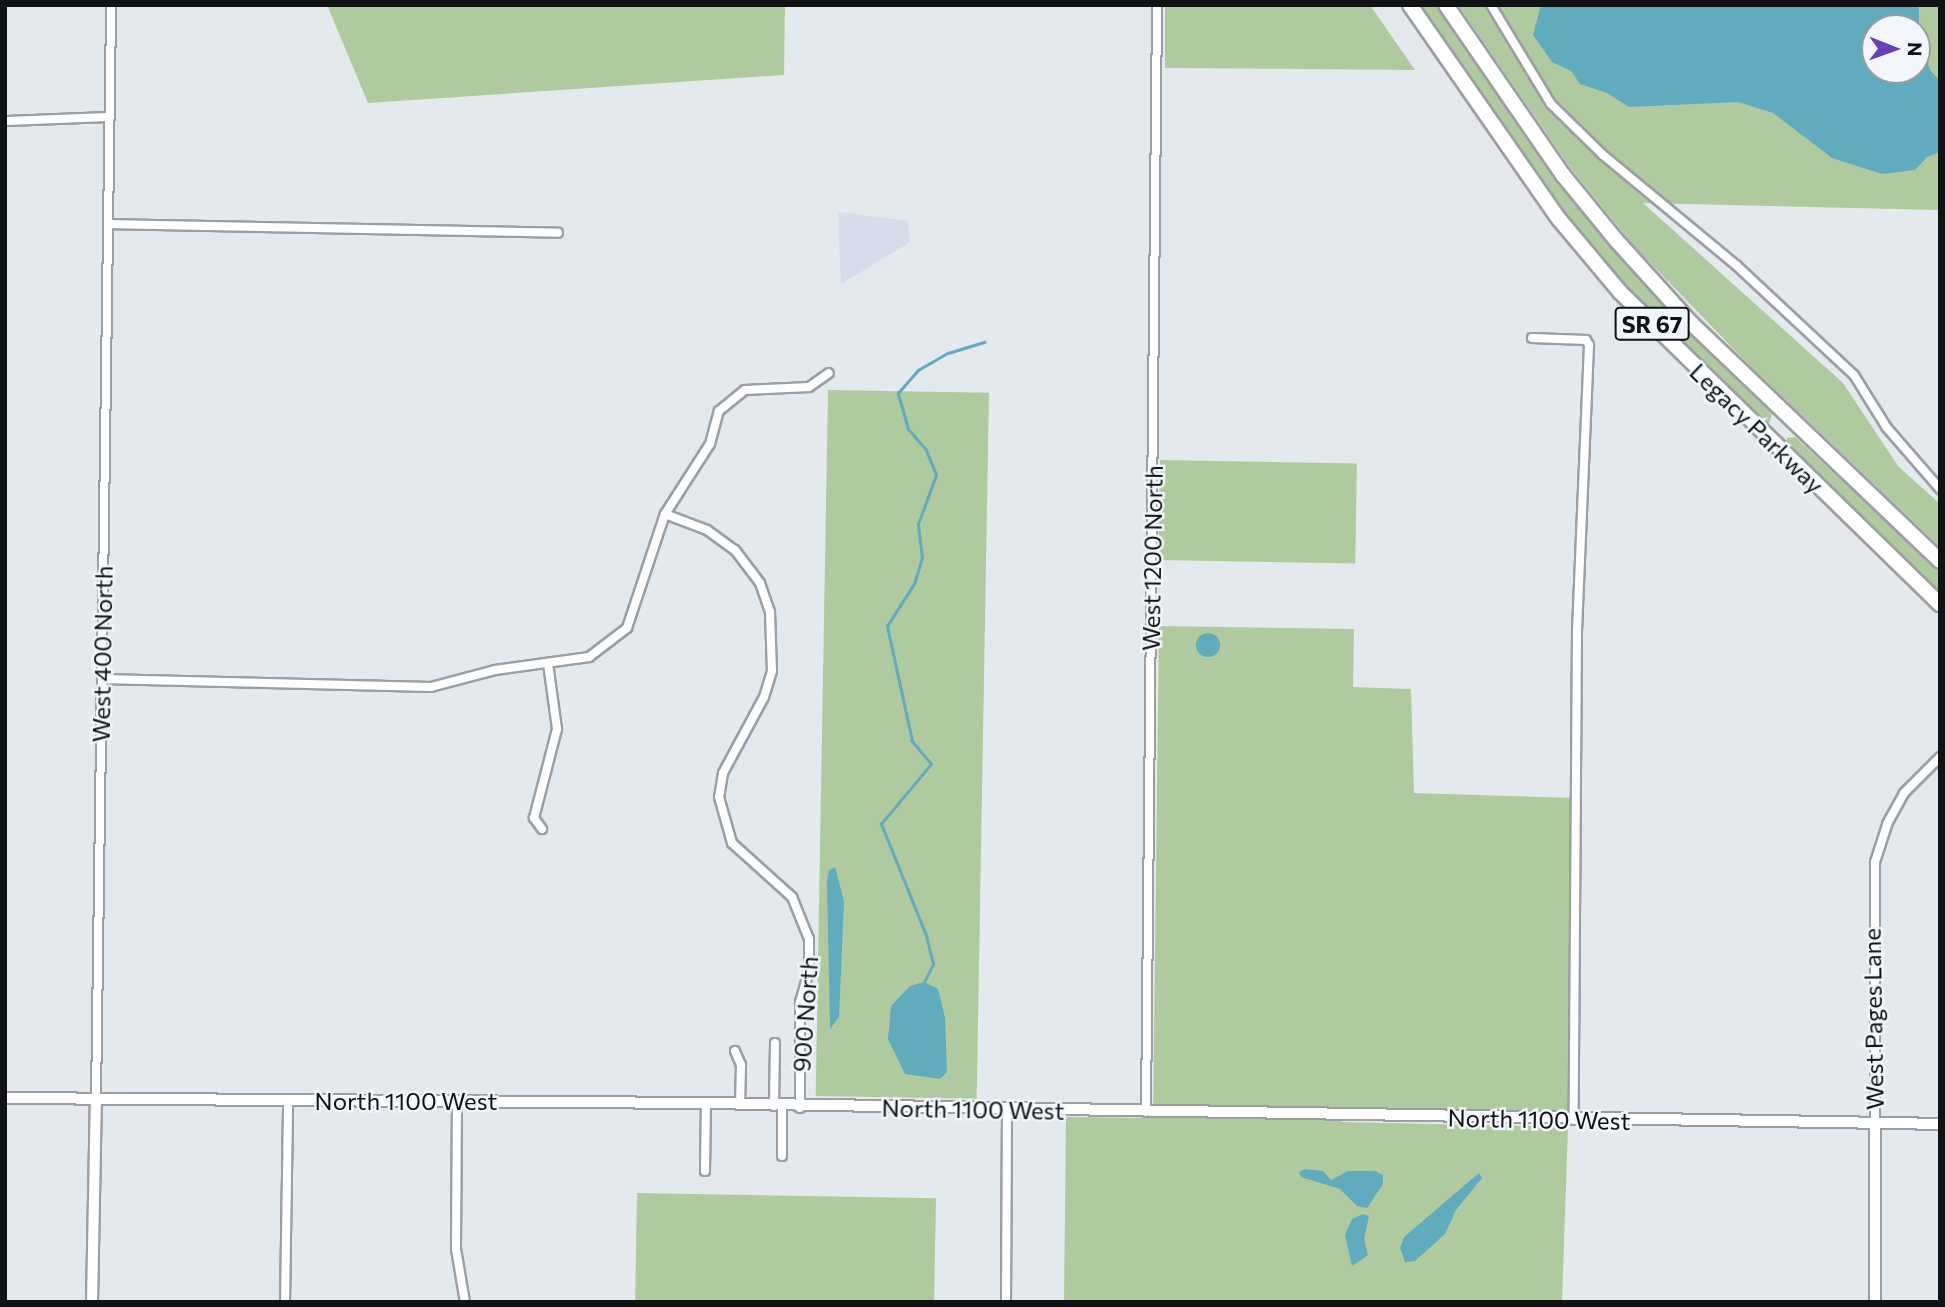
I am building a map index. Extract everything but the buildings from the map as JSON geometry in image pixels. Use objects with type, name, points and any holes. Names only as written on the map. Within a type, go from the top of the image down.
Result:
[{"type":"highway","name":"Legacy Parkway","points":[[1410,5],[1559,219],[1620,292],[1940,604]]},
{"type":"highway","name":"Legacy Parkway","points":[[1446,5],[1563,175],[1616,240],[1700,332],[1940,561]]},
{"type":"street","name":"West 400 North","points":[[92,1302],[111,5]]},
{"type":"street","name":"West 1200 North","points":[[1146,1112],[1157,5]]},
{"type":"street","points":[[1491,5],[1551,104],[1603,155],[1736,265],[1854,375],[1887,428],[1940,489]]},
{"type":"street","points":[[5,121],[110,117]]},
{"type":"street","points":[[108,224],[558,233]]},
{"type":"street","points":[[1532,338],[1586,340],[1589,345],[1577,631],[1574,1120]]},
{"type":"street","points":[[102,679],[431,687],[589,657],[627,628],[665,514],[710,444],[719,411],[745,390],[809,387],[829,373]]},
{"type":"street","name":"900 North","points":[[665,514],[707,530],[735,550],[760,583],[770,612],[772,671],[765,697],[723,773],[719,797],[732,843],[792,897],[809,939],[809,971],[800,1003],[800,1108]]},
{"type":"street","points":[[542,829],[534,818],[557,729],[548,663]]},
{"type":"street","name":"West Pages Lane","points":[[1875,1302],[1875,862],[1887,824],[1904,793],[1940,757]]},
{"type":"street","points":[[775,1042],[782,1156]]},
{"type":"street","points":[[735,1051],[741,1065],[740,1105]]},
{"type":"street","name":"North 1100 West","points":[[5,1098],[706,1103],[800,1108],[1940,1124]]},
{"type":"street","points":[[285,1302],[288,1100]]},
{"type":"street","points":[[457,1101],[456,1249],[465,1302]]},
{"type":"street","points":[[705,1171],[706,1103]]},
{"type":"street","points":[[1006,1302],[1007,1109]]},
{"type":"shaded area","points":[[838,212],[908,221],[910,242],[841,284]]},
{"type":"green space","points":[[327,5],[785,5],[784,75],[368,103]]},
{"type":"green space","points":[[1165,5],[1370,5],[1415,70],[1165,68]]},
{"type":"green space","points":[[1420,5],[1437,5],[1563,187],[1640,280],[1772,414],[1769,424],[1643,305],[1607,264],[1542,183]]},
{"type":"green space","points":[[1458,5],[1940,5],[1940,210],[1643,203],[1843,383],[1898,466],[1940,504],[1940,547],[1748,364],[1633,245],[1569,166]]},
{"type":"green space","points":[[828,390],[989,393],[977,1099],[816,1096]]},
{"type":"green space","points":[[1795,437],[1940,572],[1940,593],[1786,445],[1787,438]]},
{"type":"green space","points":[[1160,460],[1357,463],[1355,563],[1158,560]]},
{"type":"green space","points":[[1159,626],[1354,629],[1353,687],[1411,689],[1414,793],[1575,798],[1570,1111],[1343,1107],[1342,1122],[1568,1127],[1562,1302],[1064,1302],[1066,1117],[1153,1118]]},
{"type":"green space","points":[[637,1193],[936,1198],[934,1302],[635,1302]]},
{"type":"water","points":[[1541,5],[1919,5],[1919,14],[1861,14],[1861,84],[1931,84],[1931,71],[1940,81],[1940,152],[1927,157],[1915,170],[1882,174],[1832,158],[1773,113],[1738,102],[1629,107],[1607,93],[1580,84],[1571,71],[1552,62],[1533,35]]},
{"type":"water","points":[[1208,633],[1217,636],[1220,645],[1217,654],[1208,657],[1199,654],[1196,645],[1199,636]]},
{"type":"water","points":[[835,867],[844,901],[839,1017],[830,1029],[827,881],[829,870]]},
{"type":"water","points":[[924,982],[938,989],[945,1018],[947,1072],[940,1079],[905,1074],[888,1039],[891,1006],[910,986]]},
{"type":"water","points":[[1305,1169],[1323,1171],[1331,1180],[1348,1171],[1375,1171],[1383,1175],[1383,1184],[1367,1208],[1357,1206],[1340,1189],[1301,1177],[1299,1172]]},
{"type":"water","points":[[1479,1173],[1482,1178],[1456,1210],[1445,1234],[1415,1261],[1405,1262],[1400,1248],[1404,1237]]},
{"type":"water","points":[[1363,1214],[1369,1216],[1364,1239],[1368,1255],[1352,1266],[1345,1235],[1352,1219]]},
{"type":"waterway","points":[[924,982],[933,964],[925,933],[881,824],[931,764],[912,741],[887,626],[914,584],[922,558],[918,524],[936,475],[926,450],[908,429],[898,393],[918,370],[948,353],[984,342]]}]
